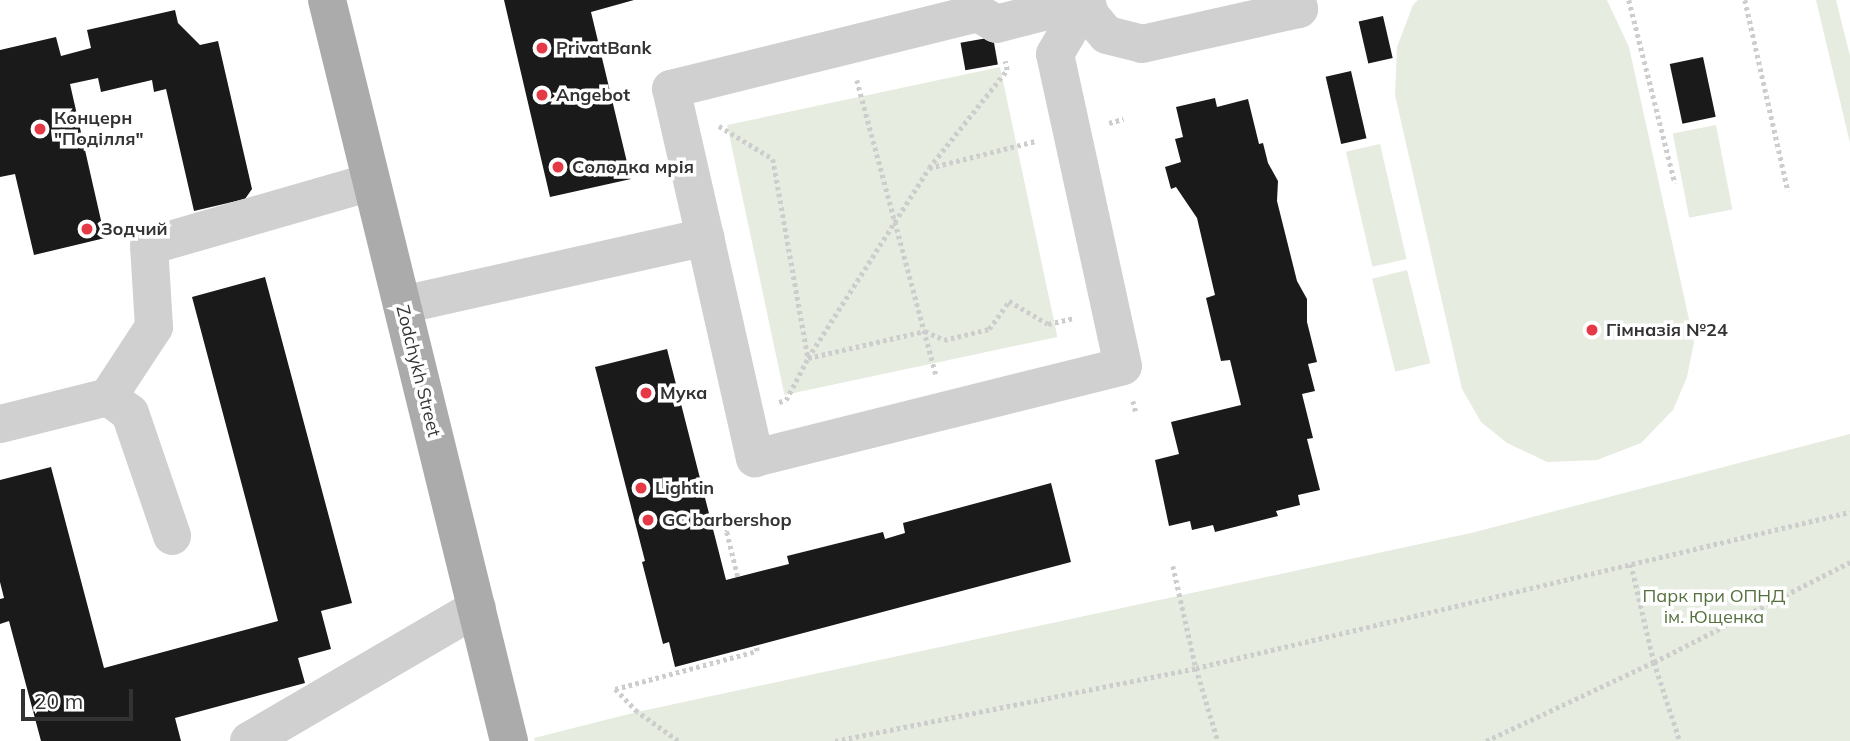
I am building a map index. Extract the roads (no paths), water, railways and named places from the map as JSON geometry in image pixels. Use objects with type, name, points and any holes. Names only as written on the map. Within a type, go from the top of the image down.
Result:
[{"type":"main road","name":"Zodchykh Street","points":[[327,0],[509,741]]},
{"type":"lane","points":[[1086,0],[1090,15],[1107,35],[1142,44],[1299,9],[1297,0]]},
{"type":"lane","points":[[1086,0],[1055,54],[1123,366],[755,458],[671,89],[978,13],[996,24],[1086,0]]},
{"type":"lane","points":[[0,424],[108,397],[154,327],[149,246],[371,182]]},
{"type":"lane","points":[[402,305],[705,237]]},
{"type":"lane","points":[[108,397],[130,413],[172,536]]},
{"type":"lane","points":[[250,741],[477,608]]},
{"type":"place","name":"PrivatBank","points":[[542,48]]},
{"type":"place","name":"Angebot","points":[[542,95]]},
{"type":"place","name":"Концерн \"Поділля\"","points":[[40,129]]},
{"type":"place","name":"Солодка мрія","points":[[558,167]]},
{"type":"place","name":"Зодчий","points":[[87,229]]},
{"type":"place","name":"Гімназія №24","points":[[1592,330]]},
{"type":"place","name":"Мука","points":[[646,393]]},
{"type":"place","name":"Lightin","points":[[641,488]]},
{"type":"place","name":"GC barbershop","points":[[648,520]]},
{"type":"park label","name":"Парк при ОПНД ім. Ющенка","points":[[1714,607]]}]
